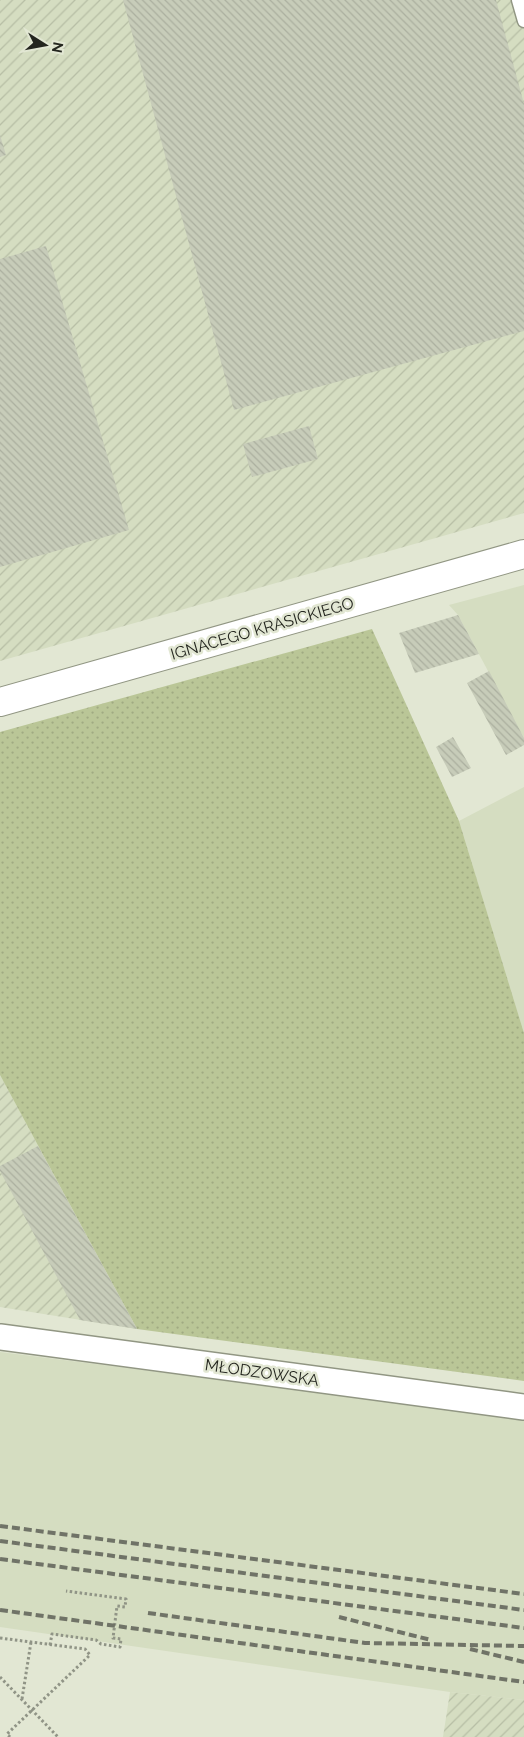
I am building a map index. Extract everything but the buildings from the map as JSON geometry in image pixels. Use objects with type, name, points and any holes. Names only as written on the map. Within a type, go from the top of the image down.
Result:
[{"type":"street","name":"IGNACEGO KRASICKIEGO","points":[[0,702],[524,554]]},
{"type":"street","name":"MŁODZOWSKA","points":[[0,1337],[524,1406]]},
{"type":"lane","points":[[518,0],[524,21]]},
{"type":"path","points":[[50,1645],[52,1634],[96,1640],[101,1644],[120,1647],[121,1639],[113,1638],[117,1606],[124,1607],[126,1600],[66,1591]]},
{"type":"path","points":[[0,1638],[85,1649],[90,1655],[7,1734],[10,1737]]},
{"type":"path","points":[[22,1699],[31,1642]]},
{"type":"path","points":[[80,1665],[83,1669]]},
{"type":"path","points":[[0,1677],[58,1737]]},
{"type":"shaded area","points":[[0,0],[524,0],[524,513],[0,661]]},
{"type":"shaded area","points":[[524,585],[524,738],[458,615],[449,605]]},
{"type":"shaded area","points":[[524,787],[524,1033],[459,821]]},
{"type":"shaded area","points":[[0,1075],[137,1329],[0,1307]]},
{"type":"shaded area","points":[[0,1352],[524,1418],[524,1700],[450,1692],[0,1627]]},
{"type":"shaded area","points":[[450,1692],[524,1700],[524,1737],[443,1737]]},
{"type":"green space","points":[[372,629],[459,821],[524,1033],[524,1381],[137,1329],[0,1075],[0,732]]},
{"type":"railway","points":[[0,1526],[524,1594]]},
{"type":"railway","points":[[0,1541],[524,1610]]},
{"type":"railway","points":[[0,1559],[524,1628]]},
{"type":"railway","points":[[0,1610],[524,1682]]},
{"type":"railway","points":[[148,1613],[365,1643],[524,1646]]},
{"type":"railway","points":[[339,1617],[431,1640]]},
{"type":"railway","points":[[470,1649],[524,1662]]}]
